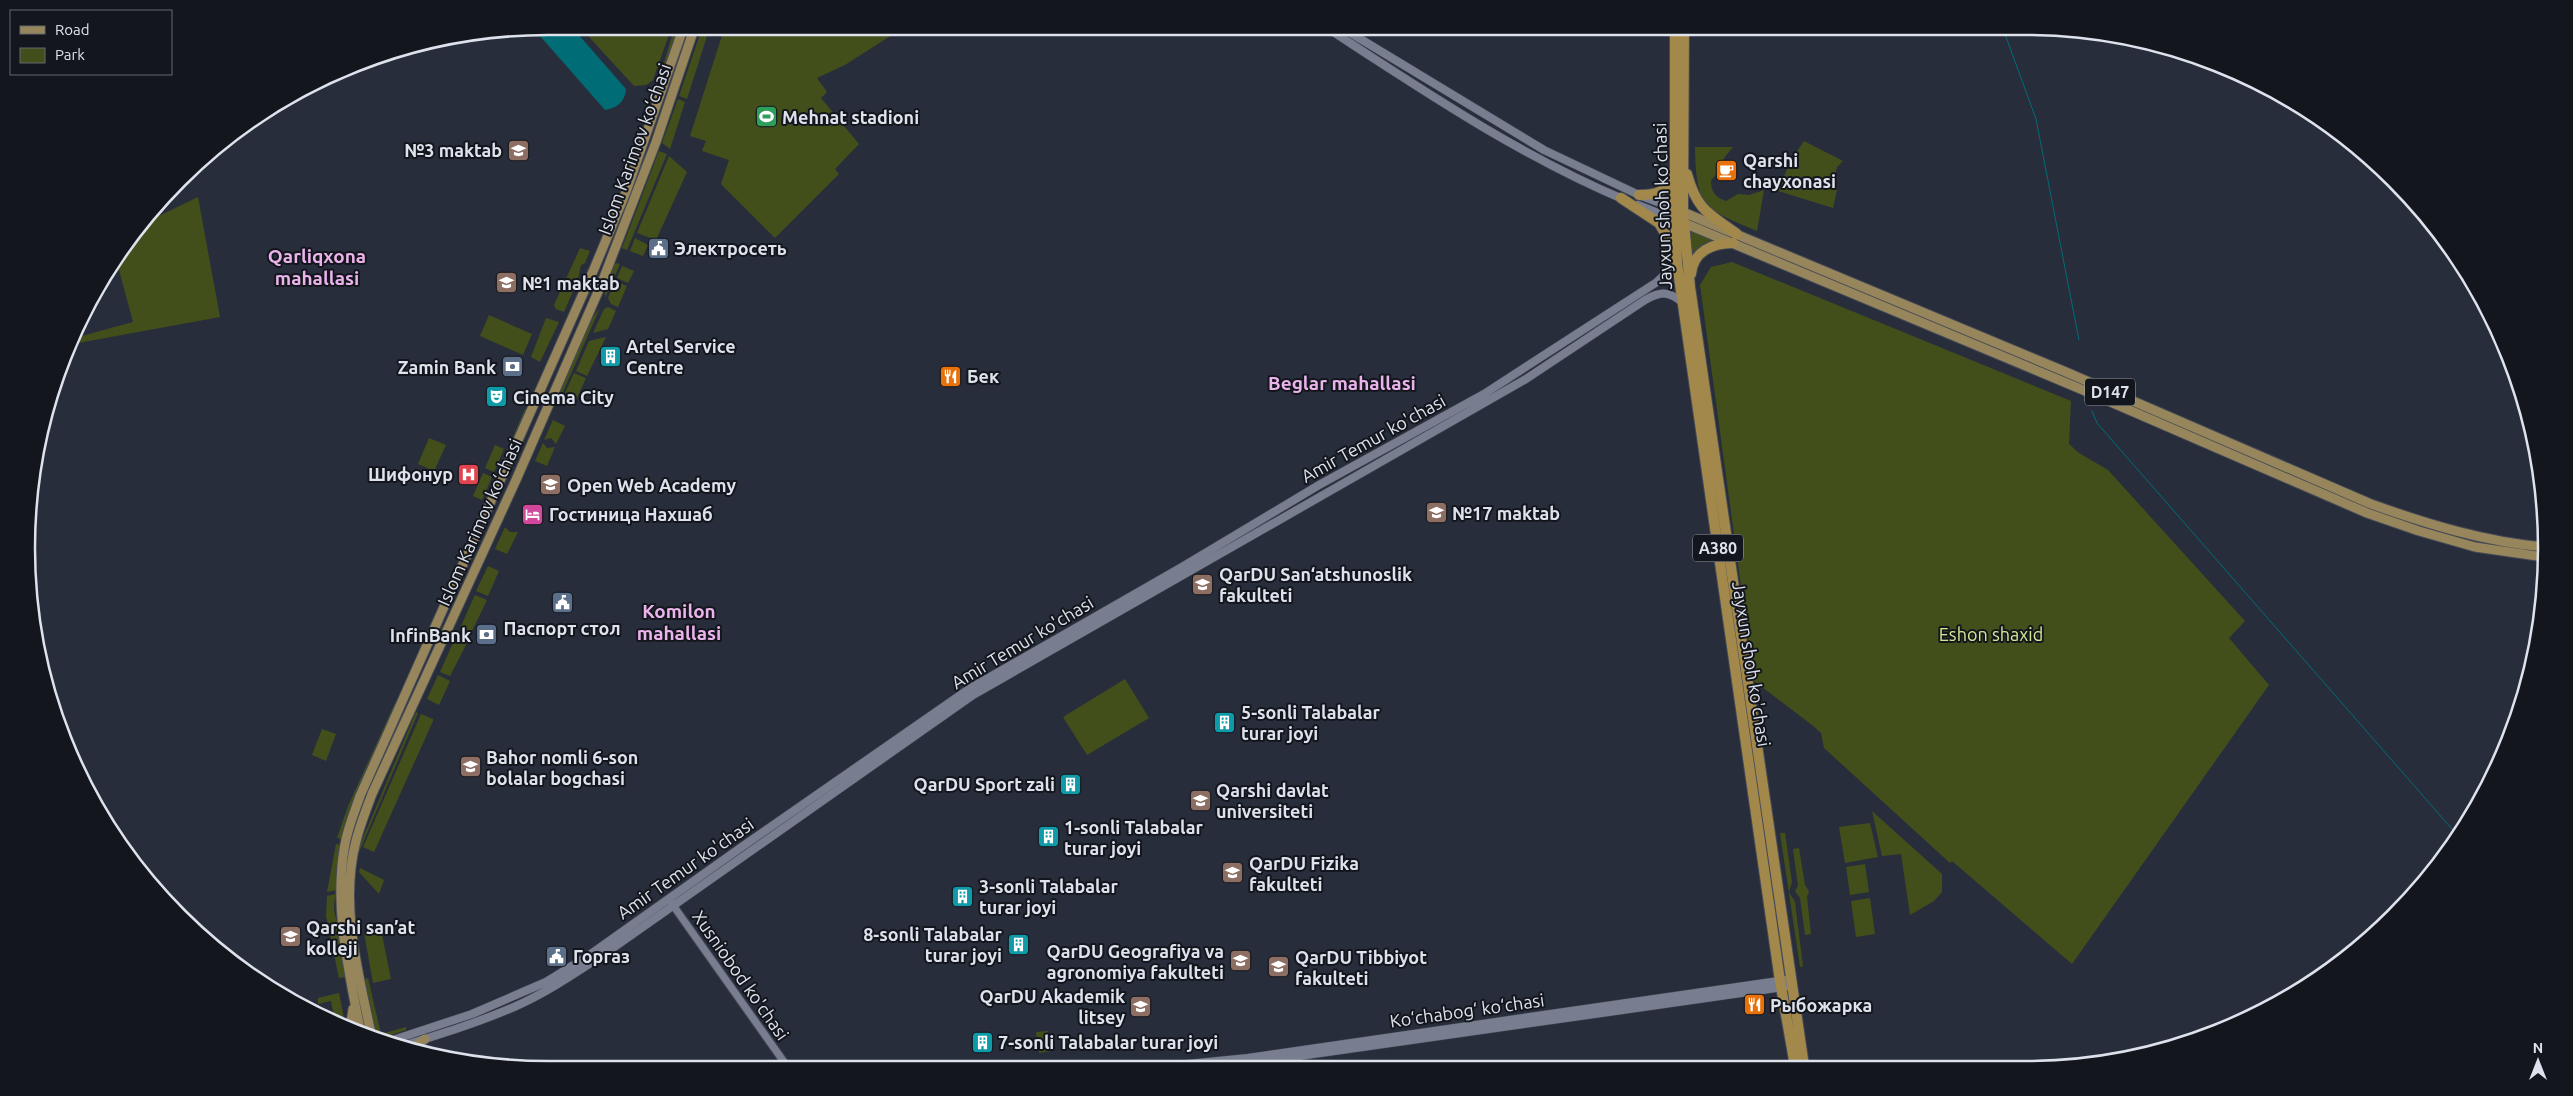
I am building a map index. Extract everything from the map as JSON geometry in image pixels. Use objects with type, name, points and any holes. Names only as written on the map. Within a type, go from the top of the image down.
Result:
[{"type":"highway","name":"Jayxun shoh ko'chasi","points":[[1675,35],[1679,160],[1677,258],[1753,753],[1786,984],[1794,1061]]},
{"type":"highway","name":"Jayxun shoh ko'chasi","points":[[1679,160],[1684,35]]},
{"type":"highway","points":[[1639,195],[1653,195],[1668,186],[1679,160]]},
{"type":"highway","points":[[1679,160],[1693,196],[1701,208],[1735,239]]},
{"type":"highway","points":[[1621,198],[1659,223],[1677,258]]},
{"type":"highway","name":"Jayxun shoh ko'chasi","points":[[1679,216],[1743,685]]},
{"type":"highway","points":[[1690,287],[1692,267],[1700,254],[1708,246],[1735,239]]},
{"type":"highway","name":"Jayxun shoh ko'chasi","points":[[1786,984],[1803,1061]]},
{"type":"main road","name":"Islom Karimov ko‘chasi","points":[[359,1025],[343,925],[341,873],[345,843],[360,796],[597,261],[626,192],[680,35]]},
{"type":"main road","points":[[1347,35],[1451,108],[1517,147],[1621,198],[1679,216]]},
{"type":"main road","points":[[1349,35],[1544,150],[1679,216]]},
{"type":"main road","name":"Islom Karimov ko‘chasi","points":[[370,1029],[353,934],[350,877],[356,841],[372,794],[517,478],[615,250],[692,37]]},
{"type":"main road","name":"D147","points":[[1679,216],[2057,369],[2371,504],[2419,521],[2480,537],[2538,546]]},
{"type":"main road","name":"D147","points":[[1735,239],[2367,514],[2419,532],[2475,547],[2538,556]]},
{"type":"main road","name":"Amir Temur ko'chasi","points":[[412,1043],[515,1006],[551,988],[603,955],[670,902],[969,689],[1535,363],[1657,282],[1677,258]]},
{"type":"main road","name":"Amir Temur ko'chasi","points":[[398,1039],[472,1014],[546,982],[670,902],[974,695],[1526,379],[1656,294],[1671,293],[1683,303]]},
{"type":"main road","points":[[2291,481],[2295,472]]},
{"type":"main road","points":[[2367,514],[2371,504]]},
{"type":"main road","points":[[1272,514],[1276,522]]},
{"type":"main road","name":"Ko‘chabog‘ ko‘chasi","points":[[1266,1061],[1786,984]]},
{"type":"main road","points":[[351,1021],[353,994]]},
{"type":"main road","points":[[417,1045],[426,1039]]},
{"type":"street","name":"Xusniobod ko'chasi","points":[[670,902],[782,1061]]},
{"type":"green space","points":[[587,35],[669,35],[653,80],[646,85],[634,86]]},
{"type":"green space","points":[[672,35],[677,35],[661,84],[657,86]]},
{"type":"green space","points":[[700,35],[707,36],[687,99],[679,96]]},
{"type":"green space","name":"Mehnat stadioni","points":[[722,35],[892,35],[845,65],[817,78],[827,92],[821,98],[859,144],[835,169],[839,174],[775,238],[721,184],[729,160],[702,151],[706,141],[690,136]]},
{"type":"green space","points":[[678,99],[685,102],[670,149],[662,143]]},
{"type":"green space","points":[[1804,141],[1843,161],[1837,167],[1832,187],[1837,190],[1833,208],[1778,191],[1790,162]]},
{"type":"green space","points":[[1695,147],[1733,147],[1724,158],[1722,169],[1711,180],[1712,188],[1716,196],[1726,201],[1738,194],[1749,195],[1764,190],[1757,231],[1714,211],[1706,203],[1698,182]]},
{"type":"green space","points":[[659,151],[667,154],[627,250],[622,248]]},
{"type":"green space","points":[[669,156],[687,172],[656,240],[637,233]]},
{"type":"green space","points":[[198,197],[220,317],[78,343],[81,336],[133,322],[119,270],[116,271],[156,217]]},
{"type":"green space","points":[[1688,230],[1712,240],[1701,245],[1690,260]]},
{"type":"green space","points":[[635,238],[648,245],[643,256],[630,251]]},
{"type":"green space","points":[[580,248],[590,251],[585,263],[581,265],[578,279],[564,312],[556,309],[554,305]]},
{"type":"green space","name":"Eshon shaxid","points":[[1732,262],[2071,401],[2069,444],[2079,453],[2108,470],[2245,621],[2229,638],[2269,685],[2072,964],[1952,861],[1950,863],[1824,748],[1821,733],[1754,681],[1700,285],[1711,267]]},
{"type":"green space","points":[[614,264],[620,264],[605,298],[605,286]]},
{"type":"green space","points":[[622,266],[634,271],[628,283],[617,278]]},
{"type":"green space","points":[[615,281],[627,286],[618,307],[611,304],[608,298]]},
{"type":"green space","points":[[608,307],[616,311],[608,329],[593,333],[604,309]]},
{"type":"green space","points":[[600,308],[559,401],[556,400],[592,318]]},
{"type":"green space","points":[[489,315],[532,334],[523,355],[480,336]]},
{"type":"green space","points":[[546,318],[559,322],[540,362],[531,357]]},
{"type":"green space","points":[[606,337],[587,376],[576,371],[589,341]]},
{"type":"green space","points":[[574,373],[586,378],[573,407],[561,402]]},
{"type":"green space","points":[[525,409],[528,410],[488,502],[485,501]]},
{"type":"green space","points":[[553,420],[565,426],[556,444],[551,438],[544,440]]},
{"type":"green space","points":[[429,438],[446,445],[434,471],[418,464]]},
{"type":"green space","points":[[543,443],[547,448],[555,447],[547,466],[535,461]]},
{"type":"green space","points":[[495,445],[504,449],[494,472],[485,468]]},
{"type":"green space","points":[[483,473],[492,477],[482,500],[473,496]]},
{"type":"green space","points":[[505,527],[510,532],[518,532],[507,554],[495,549]]},
{"type":"green space","points":[[488,566],[499,571],[488,596],[476,591]]},
{"type":"green space","points":[[475,595],[487,600],[471,633],[460,628]]},
{"type":"green space","points":[[457,634],[469,639],[450,676],[440,672]]},
{"type":"green space","points":[[438,675],[450,681],[439,705],[427,699]]},
{"type":"green space","points":[[1125,679],[1149,718],[1087,755],[1063,717]]},
{"type":"green space","points":[[395,703],[397,704],[352,804],[342,839],[337,838],[348,806]]},
{"type":"green space","points":[[416,712],[418,713],[359,852],[357,852]]},
{"type":"green space","points":[[421,714],[433,719],[433,721],[374,852],[363,847]]},
{"type":"green space","points":[[322,729],[336,734],[326,761],[312,755]]},
{"type":"green space","points":[[1872,811],[1942,874],[1942,892],[1934,901],[1910,915],[1901,854],[1882,856]]},
{"type":"green space","points":[[1870,823],[1878,857],[1845,863],[1839,827]]},
{"type":"green space","points":[[1780,833],[1785,833],[1792,882],[1789,892],[1795,902],[1803,966],[1800,967]]},
{"type":"green space","points":[[336,844],[341,845],[336,873],[337,890],[327,892]]},
{"type":"green space","points":[[1799,848],[1805,885],[1809,891],[1807,897],[1811,934],[1805,935],[1800,898],[1795,891],[1798,886],[1793,849]]},
{"type":"green space","points":[[1865,864],[1869,892],[1850,895],[1846,867]]},
{"type":"green space","points":[[360,868],[384,880],[379,894],[359,872]]},
{"type":"green space","points":[[336,894],[334,910],[340,933],[346,977],[339,978],[326,916],[327,896]]},
{"type":"green space","points":[[1870,898],[1875,934],[1856,937],[1851,901]]},
{"type":"green space","points":[[381,930],[391,979],[373,983],[364,933]]},
{"type":"green space","points":[[368,978],[381,1033],[376,1031],[364,979]]},
{"type":"green space","points":[[339,993],[344,1018],[333,1014],[331,1001],[318,1004],[318,998]]},
{"type":"green space","points":[[406,1027],[406,1030],[389,1036],[382,1034]]},
{"type":"green space","points":[[1048,1031],[1051,1051],[1039,1053],[1036,1032]]},
{"type":"water","points":[[539,35],[579,35],[626,89],[620,104],[605,110]]},
{"type":"waterway","points":[[2005,35],[2036,119],[2079,340]]},
{"type":"waterway","points":[[2092,411],[2097,423],[2453,831]]},
{"type":"place","name":"Mehnat stadioni","points":[[766,117]]},
{"type":"place","name":"№3 maktab","points":[[518,150]]},
{"type":"place","name":"Qarshi chayxonasi","points":[[1727,170]]},
{"type":"place","name":"Электросеть","points":[[658,248]]},
{"type":"place","name":"№1 maktab","points":[[506,283]]},
{"type":"place","name":"Artel Service Centre","points":[[610,356]]},
{"type":"place","name":"Zamin Bank","points":[[512,367]]},
{"type":"place","name":"Бек","points":[[951,376]]},
{"type":"place","name":"Cinema City","points":[[497,397]]},
{"type":"place","name":"Шифонур","points":[[469,474]]},
{"type":"place","name":"Open Web Academy","points":[[551,485]]},
{"type":"place","name":"№17 maktab","points":[[1436,513]]},
{"type":"place","name":"Гостиница Нахшаб","points":[[533,514]]},
{"type":"place","name":"QarDU San‘atshunoslik fakulteti","points":[[1203,584]]},
{"type":"place","name":"Паспорт стол","points":[[562,603]]},
{"type":"place","name":"InfinBank","points":[[487,635]]},
{"type":"place","name":"5-sonli Talabalar turar joyi","points":[[1225,722]]},
{"type":"place","name":"Bahor nomli 6-son bolalar bogchasi","points":[[470,767]]},
{"type":"place","name":"QarDU Sport zali","points":[[1071,784]]},
{"type":"place","name":"Qarshi davlat universiteti","points":[[1200,800]]},
{"type":"place","name":"1-sonli Talabalar turar joyi","points":[[1048,837]]},
{"type":"place","name":"QarDU Fizika fakulteti","points":[[1233,873]]},
{"type":"place","name":"3-sonli Talabalar turar joyi","points":[[963,896]]},
{"type":"place","name":"Qarshi san’at kolleji","points":[[290,937]]},
{"type":"place","name":"8-sonli Talabalar turar joyi","points":[[1018,944]]},
{"type":"place","name":"Горгаз","points":[[557,956]]},
{"type":"place","name":"QarDU Geografiya va agronomiya fakulteti","points":[[1240,961]]},
{"type":"place","name":"QarDU Tibbiyot fakulteti","points":[[1279,967]]},
{"type":"place","name":"Рыбожарка","points":[[1754,1005]]},
{"type":"place","name":"QarDU Akademik litsey","points":[[1141,1006]]},
{"type":"place","name":"7-sonli Talabalar turar joyi","points":[[982,1042]]},
{"type":"district","name":"Qarliqxona mahallasi","points":[[317,267]]},
{"type":"district","name":"Beglar mahallasi","points":[[1342,383]]},
{"type":"district","name":"Komilon mahallasi","points":[[679,622]]}]
